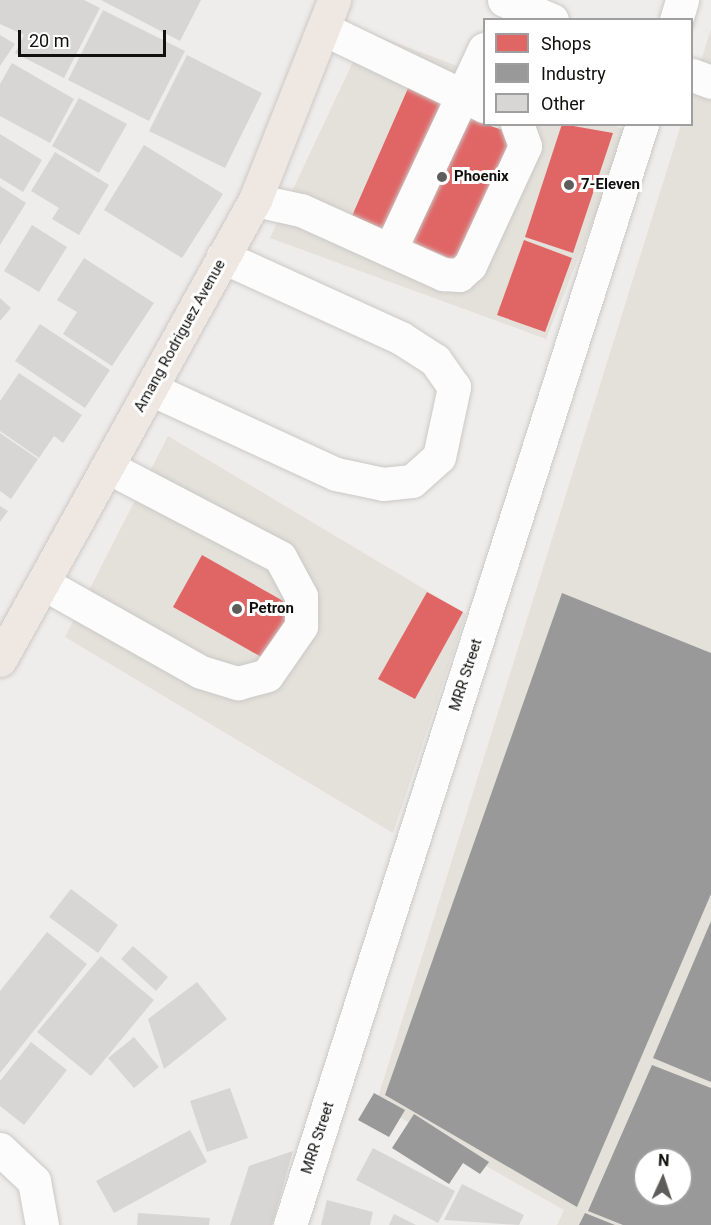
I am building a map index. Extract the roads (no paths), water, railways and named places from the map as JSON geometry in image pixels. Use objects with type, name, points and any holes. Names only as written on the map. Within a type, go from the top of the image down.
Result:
[{"type":"main road","name":"Amang Rodriguez Avenue","points":[[0,660],[255,200],[329,14]]},
{"type":"street","points":[[677,18],[682,0]]},
{"type":"street","points":[[503,7],[544,18]]},
{"type":"street","points":[[329,14],[474,102]]},
{"type":"street","points":[[390,250],[474,102],[483,55]]},
{"type":"street","points":[[693,75],[711,82]]},
{"type":"street","points":[[255,200],[301,210],[443,274],[459,275],[470,265],[525,146],[518,126]]},
{"type":"street","name":"MRR Street","points":[[290,1225],[641,126]]},
{"type":"street","points":[[151,389],[336,474],[383,484],[412,481],[439,458],[454,387],[435,360],[401,338],[223,257]]},
{"type":"street","points":[[43,583],[201,672],[238,683],[267,675],[301,626],[301,596],[280,557],[108,466]]},
{"type":"street","points":[[0,1149],[34,1181],[42,1225]]},
{"type":"place","name":"Phoenix","points":[[442,177]]},
{"type":"place","name":"7-Eleven","points":[[569,185]]},
{"type":"place","name":"Petron","points":[[237,609]]}]
